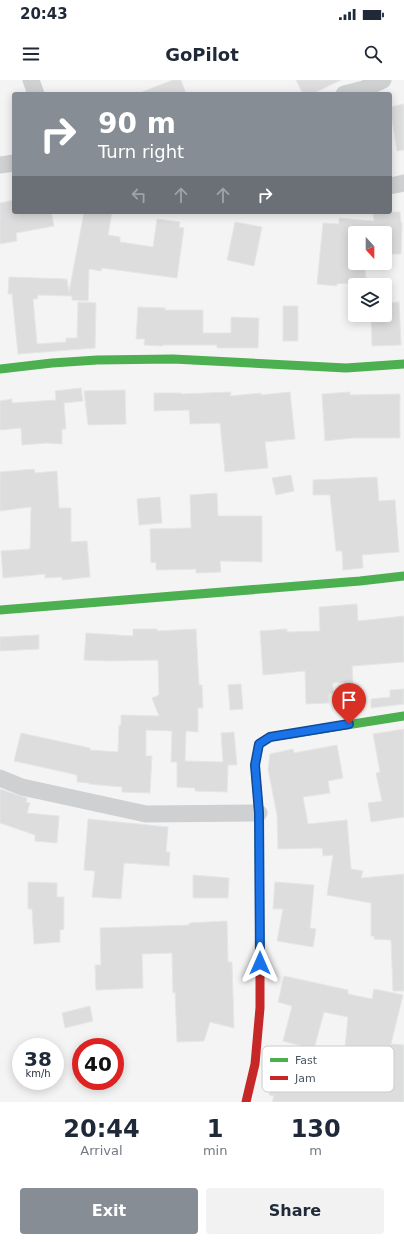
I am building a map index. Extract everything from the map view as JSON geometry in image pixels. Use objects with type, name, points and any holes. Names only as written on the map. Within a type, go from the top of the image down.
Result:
[{"type":"street","points":[[31,80],[35,92]]},
{"type":"street","points":[[352,92],[364,89],[383,80]]},
{"type":"street","points":[[0,165],[12,163]]},
{"type":"street","points":[[392,186],[404,183]]},
{"type":"street","points":[[0,369],[97,360],[173,359],[346,368],[404,364]]},
{"type":"street","points":[[0,610],[360,581],[404,576]]},
{"type":"street","points":[[246,1102],[255,1064],[260,1008],[259,813],[255,765],[259,744],[270,737],[404,716]]},
{"type":"street","points":[[0,778],[22,788],[146,814],[259,813]]},
{"type":"building","points":[[173,80],[181,80],[185,92],[142,92]]},
{"type":"building","points":[[296,80],[341,80],[316,92],[302,92]]},
{"type":"building","points":[[404,104],[404,150],[397,151],[392,120],[392,107]]},
{"type":"building","points":[[12,200],[12,214],[51,214],[54,226],[16,233],[17,241],[0,244],[0,203]]},
{"type":"building","points":[[392,212],[400,212],[402,223],[401,254],[392,254],[392,226],[348,226],[348,270],[365,270],[366,278],[348,278],[348,283],[337,284],[337,286],[317,284],[323,223],[339,224],[339,218],[374,221],[373,214],[392,214]]},
{"type":"building","points":[[84,214],[112,214],[108,235],[120,237],[120,242],[153,247],[157,219],[180,222],[179,227],[184,228],[177,278],[102,268],[101,271],[89,269],[88,301],[72,300],[72,296],[38,295],[37,299],[33,299],[37,344],[66,342],[66,338],[77,338],[78,302],[96,303],[95,348],[18,354],[12,294],[8,294],[9,277],[67,279],[69,292]]},
{"type":"building","points":[[235,222],[262,227],[254,266],[227,260]]},
{"type":"building","points":[[392,302],[399,302],[401,345],[372,346],[371,322],[392,322]]},
{"type":"building","points":[[283,306],[298,306],[298,341],[283,341]]},
{"type":"building","points":[[138,307],[165,308],[165,310],[203,310],[203,333],[231,333],[231,317],[259,318],[258,348],[217,348],[217,345],[144,345],[145,339],[136,339]]},
{"type":"building","points":[[81,388],[83,401],[64,403],[66,429],[62,429],[62,444],[47,443],[22,445],[21,428],[0,430],[0,401],[12,399],[12,403],[56,400],[55,391]]},
{"type":"building","points":[[125,390],[126,424],[88,425],[84,391]]},
{"type":"building","points":[[231,392],[230,396],[290,392],[295,439],[265,442],[268,468],[225,472],[220,423],[190,424],[189,410],[154,411],[154,393],[181,394]]},
{"type":"building","points":[[350,392],[350,395],[400,394],[400,438],[352,438],[325,441],[322,394]]},
{"type":"building","points":[[34,469],[35,473],[57,471],[59,508],[71,508],[71,542],[87,541],[90,577],[62,580],[62,577],[45,578],[45,574],[3,578],[1,551],[30,549],[31,507],[0,511],[0,472]]},
{"type":"building","points":[[291,475],[294,491],[276,495],[272,478]]},
{"type":"building","points":[[377,477],[379,501],[395,500],[399,552],[362,555],[363,568],[343,570],[342,551],[336,551],[330,495],[313,495],[313,480]]},
{"type":"building","points":[[217,493],[218,516],[262,516],[262,562],[220,561],[221,572],[196,573],[196,569],[156,570],[156,562],[151,563],[150,529],[191,528],[190,495]]},
{"type":"building","points":[[160,497],[162,523],[139,525],[137,499]]},
{"type":"building","points":[[357,604],[358,621],[404,616],[404,662],[352,666],[353,682],[333,683],[333,693],[329,694],[329,703],[306,704],[305,671],[263,675],[260,631],[287,629],[287,632],[320,631],[319,607]]},
{"type":"building","points":[[133,629],[157,629],[157,631],[196,629],[199,685],[202,685],[203,708],[198,708],[198,732],[186,731],[185,761],[223,762],[221,733],[234,732],[237,765],[228,765],[227,792],[195,791],[195,788],[177,787],[177,762],[171,762],[172,731],[146,730],[146,756],[152,756],[150,793],[122,792],[122,787],[77,782],[77,775],[14,761],[21,733],[90,748],[90,750],[118,752],[121,715],[159,716],[152,698],[159,695],[158,660],[84,660],[86,633],[133,636]]},
{"type":"building","points":[[39,635],[39,649],[0,651],[0,637]]},
{"type":"building","points":[[241,684],[243,709],[230,710],[228,685]]},
{"type":"building","points":[[404,689],[404,704],[371,708],[371,699],[390,697],[390,690]]},
{"type":"building","points":[[404,729],[404,817],[371,822],[368,803],[382,801],[376,773],[380,772],[373,734]]},
{"type":"building","points":[[337,745],[343,778],[328,781],[330,793],[303,797],[308,824],[347,820],[351,869],[363,871],[361,878],[404,874],[404,991],[393,991],[391,940],[374,939],[374,936],[371,936],[371,903],[327,895],[333,855],[323,856],[322,848],[278,849],[277,815],[268,769],[270,754],[293,749],[294,753]]},
{"type":"building","points":[[0,789],[27,798],[26,802],[30,803],[27,813],[59,816],[57,843],[35,841],[35,835],[0,823]]},
{"type":"building","points":[[88,819],[168,827],[166,852],[170,852],[169,866],[124,863],[121,899],[92,897],[95,871],[84,870]]},
{"type":"building","points":[[193,875],[229,878],[228,898],[193,898]]},
{"type":"building","points":[[28,882],[57,883],[57,897],[64,897],[64,929],[60,930],[60,942],[34,944],[32,909],[28,909]]},
{"type":"building","points":[[275,882],[314,885],[310,928],[316,929],[313,947],[277,941],[283,909],[273,909]]},
{"type":"building","points":[[227,921],[228,962],[232,962],[234,1028],[210,1022],[204,1041],[177,1042],[175,992],[173,993],[172,953],[142,954],[143,988],[96,990],[95,965],[101,965],[100,928],[189,925],[189,923]]},
{"type":"building","points":[[284,976],[348,990],[348,994],[372,999],[374,989],[403,995],[391,1044],[404,1045],[404,1102],[272,1102],[274,1096],[269,1095],[270,1092],[394,1092],[394,1046],[345,1046],[348,1017],[324,1012],[315,1046],[302,1046],[283,1041],[292,1006],[278,1002]]},
{"type":"building","points":[[90,1006],[93,1021],[65,1028],[62,1013]]},
{"type":"traffic: fast","points":[[0,369],[97,360],[173,359],[346,368],[404,364]]},
{"type":"traffic: fast","points":[[0,610],[360,581],[404,576]]},
{"type":"traffic: fast","points":[[260,975],[259,813],[255,765],[259,744],[270,737],[404,716]]},
{"type":"traffic: jam","points":[[246,1102],[255,1064],[260,1008],[260,975]]},
{"type":"route","points":[[260,963],[259,813],[255,765],[259,744],[270,737],[349,724]]}]
